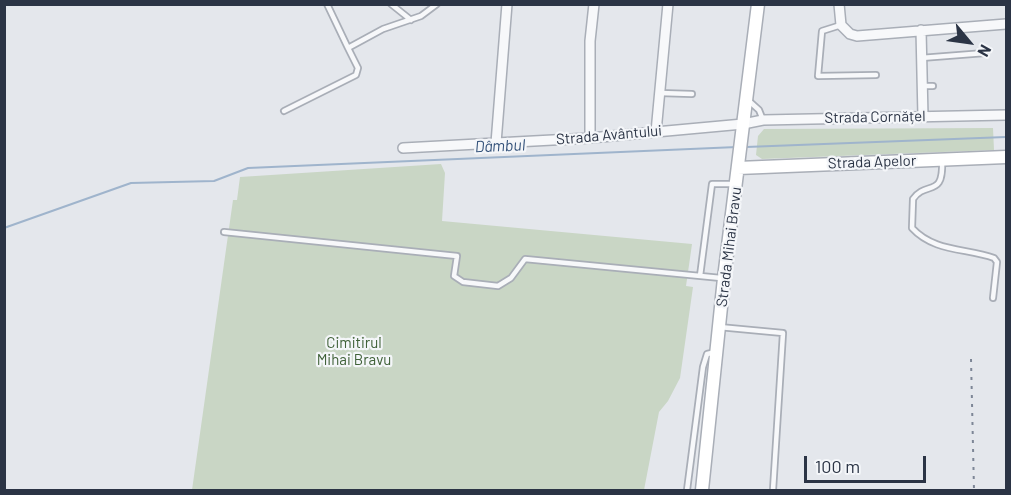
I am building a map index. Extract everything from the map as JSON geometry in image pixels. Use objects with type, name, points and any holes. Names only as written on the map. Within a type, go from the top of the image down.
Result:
[{"type":"main road","name":"Strada Mihai Bravu","points":[[702,490],[724,278],[758,4]]},
{"type":"main road","name":"Strada Apelor","points":[[738,168],[1006,157]]},
{"type":"street","points":[[496,143],[507,4]]},
{"type":"street","points":[[590,138],[590,41],[594,4]]},
{"type":"street","points":[[656,132],[668,4]]},
{"type":"street","points":[[839,4],[841,25],[850,34],[857,36],[1006,24]]},
{"type":"street","points":[[921,30],[923,117]]},
{"type":"street","name":"Strada Cornățel","points":[[743,128],[763,120],[1006,115]]},
{"type":"street","name":"Strada Avântului","points":[[403,148],[743,128]]},
{"type":"lane","points":[[284,111],[356,75],[358,68],[327,4]]},
{"type":"lane","points":[[391,4],[411,20]]},
{"type":"lane","points":[[348,48],[383,29],[421,16],[437,4]]},
{"type":"lane","points":[[841,25],[822,31],[818,76],[876,75]]},
{"type":"lane","points":[[921,58],[985,53]]},
{"type":"lane","points":[[922,86],[933,86]]},
{"type":"lane","points":[[660,93],[692,94]]},
{"type":"lane","points":[[746,99],[759,110],[763,120]]},
{"type":"lane","points":[[942,160],[943,174],[939,183],[915,195],[913,199],[912,228],[931,243],[994,258],[997,262],[993,298]]},
{"type":"lane","points":[[700,276],[712,184],[736,184]]},
{"type":"lane","points":[[224,232],[457,256],[454,276],[463,282],[498,286],[511,278],[525,259],[724,278]]},
{"type":"lane","points":[[719,327],[783,333],[773,490]]},
{"type":"lane","points":[[687,490],[703,367],[707,354],[717,351]]},
{"type":"green space","points":[[993,128],[994,150],[762,159],[756,155],[758,136],[764,129]]},
{"type":"green space","name":"Cimitirul Mihai Bravu","points":[[441,164],[445,173],[442,221],[692,244],[686,286],[693,287],[680,378],[668,401],[659,412],[644,490],[192,490],[233,200],[237,200],[240,177]]},
{"type":"waterway","name":"Dâmbul","points":[[746,147],[1006,137]]},
{"type":"waterway","name":"Dâmbul","points":[[4,228],[131,183],[214,181],[248,168],[737,147]]},
{"type":"railway","points":[[971,359],[974,490]]}]
